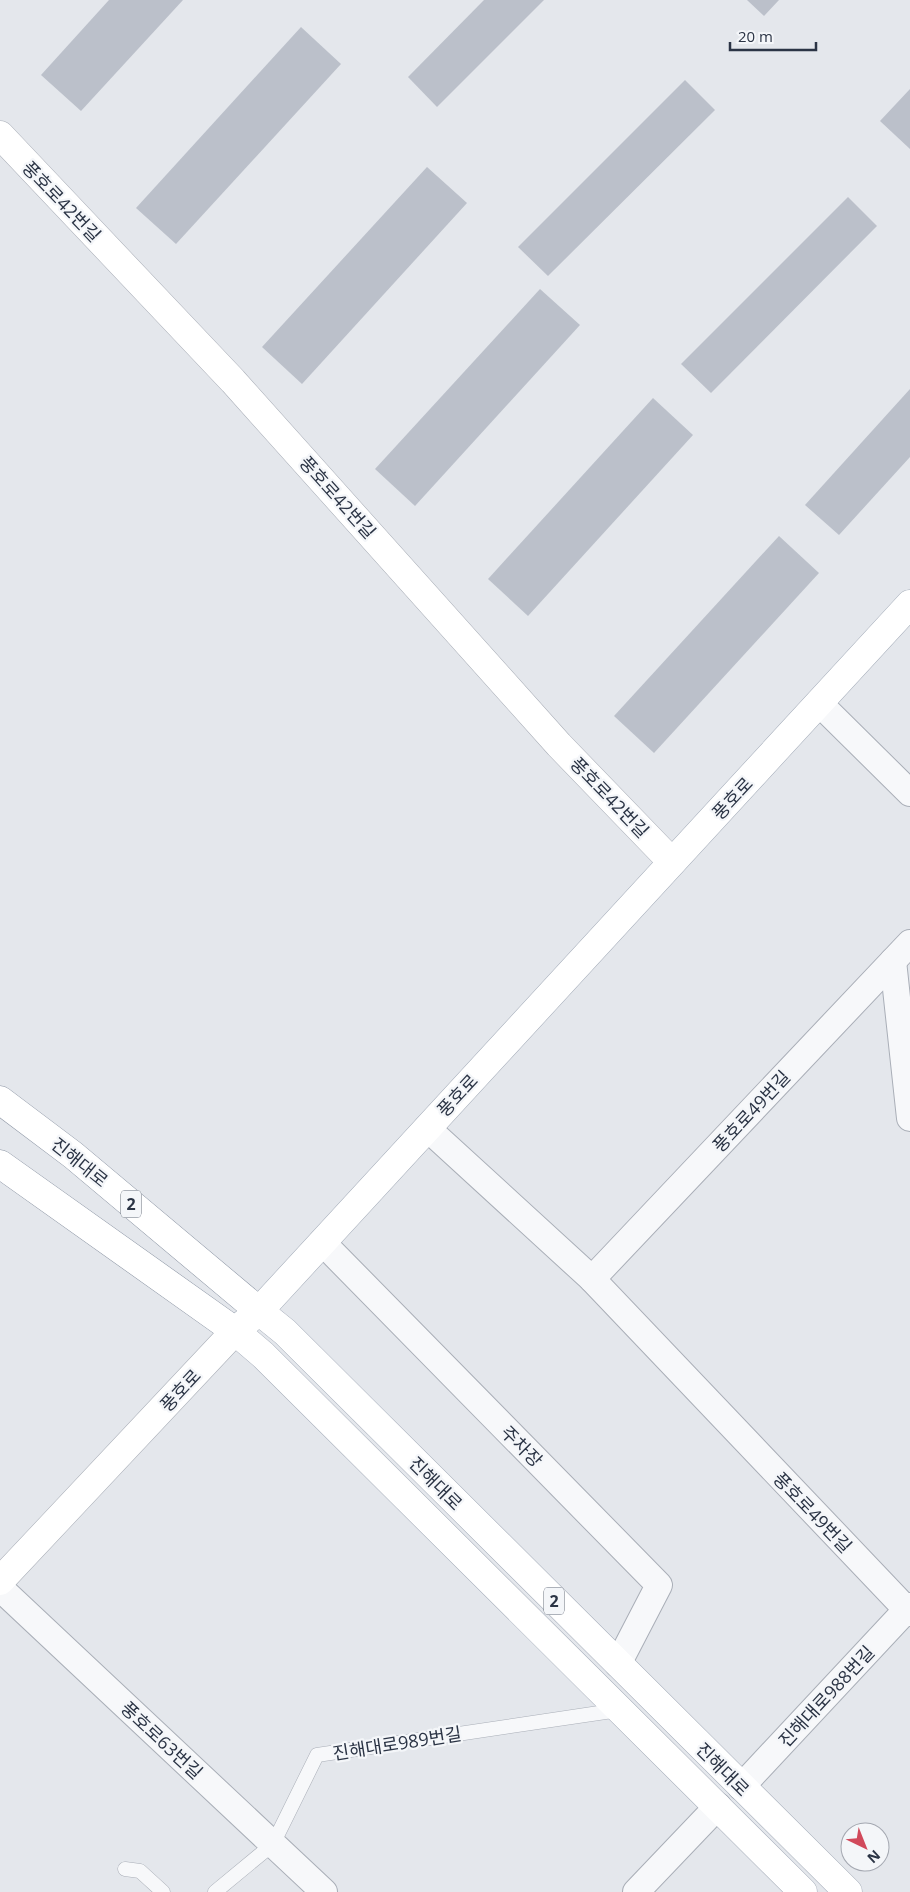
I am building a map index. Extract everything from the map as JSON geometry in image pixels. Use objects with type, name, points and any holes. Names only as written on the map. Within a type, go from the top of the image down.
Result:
[{"type":"main road","name":"풍호로42번길","points":[[0,135],[233,380],[559,744],[672,862]]},
{"type":"main road","name":"풍호로","points":[[0,1582],[235,1331],[259,1310],[910,604]]},
{"type":"main road","name":"진해대로","points":[[0,1100],[73,1155],[259,1310],[299,1346],[848,1892]]},
{"type":"main road","name":"진해대로","points":[[0,1164],[235,1331],[263,1355],[718,1806],[802,1892]]},
{"type":"main road","points":[[0,1177],[62,1207]]},
{"type":"street","points":[[819,703],[910,793]]},
{"type":"street","points":[[901,952],[910,1118]]},
{"type":"street","name":"풍호로49번길","points":[[592,1279],[901,952]]},
{"type":"street","name":"풍호로49번길","points":[[427,1128],[592,1279],[909,1610]]},
{"type":"street","name":"주차장","points":[[322,1242],[659,1585],[618,1664]]},
{"type":"street","name":"풍호로63번길","points":[[0,1588],[324,1892]]},
{"type":"street","name":"진해대로988번길","points":[[741,1787],[909,1610]]},
{"type":"street","points":[[636,1892],[718,1806]]},
{"type":"lane","name":"진해대로989번길","points":[[215,1892],[272,1844],[317,1755],[620,1709]]},
{"type":"lane","points":[[124,1869],[140,1871],[163,1892]]},
{"type":"building","points":[[109,0],[183,0],[81,111],[41,75]]},
{"type":"building","points":[[484,0],[544,0],[437,107],[408,77]]},
{"type":"building","points":[[747,0],[779,0],[764,16]]},
{"type":"building","points":[[301,27],[341,64],[176,244],[136,208]]},
{"type":"building","points":[[685,80],[715,110],[548,276],[518,247]]},
{"type":"building","points":[[910,89],[910,149],[880,121]]},
{"type":"building","points":[[427,167],[467,203],[302,384],[262,347]]},
{"type":"building","points":[[848,197],[877,226],[711,393],[681,364]]},
{"type":"building","points":[[540,289],[580,325],[415,506],[375,469]]},
{"type":"building","points":[[910,389],[910,457],[839,535],[805,505]]},
{"type":"building","points":[[653,398],[693,435],[528,616],[488,579]]},
{"type":"building","points":[[779,536],[819,573],[654,753],[614,716]]}]
